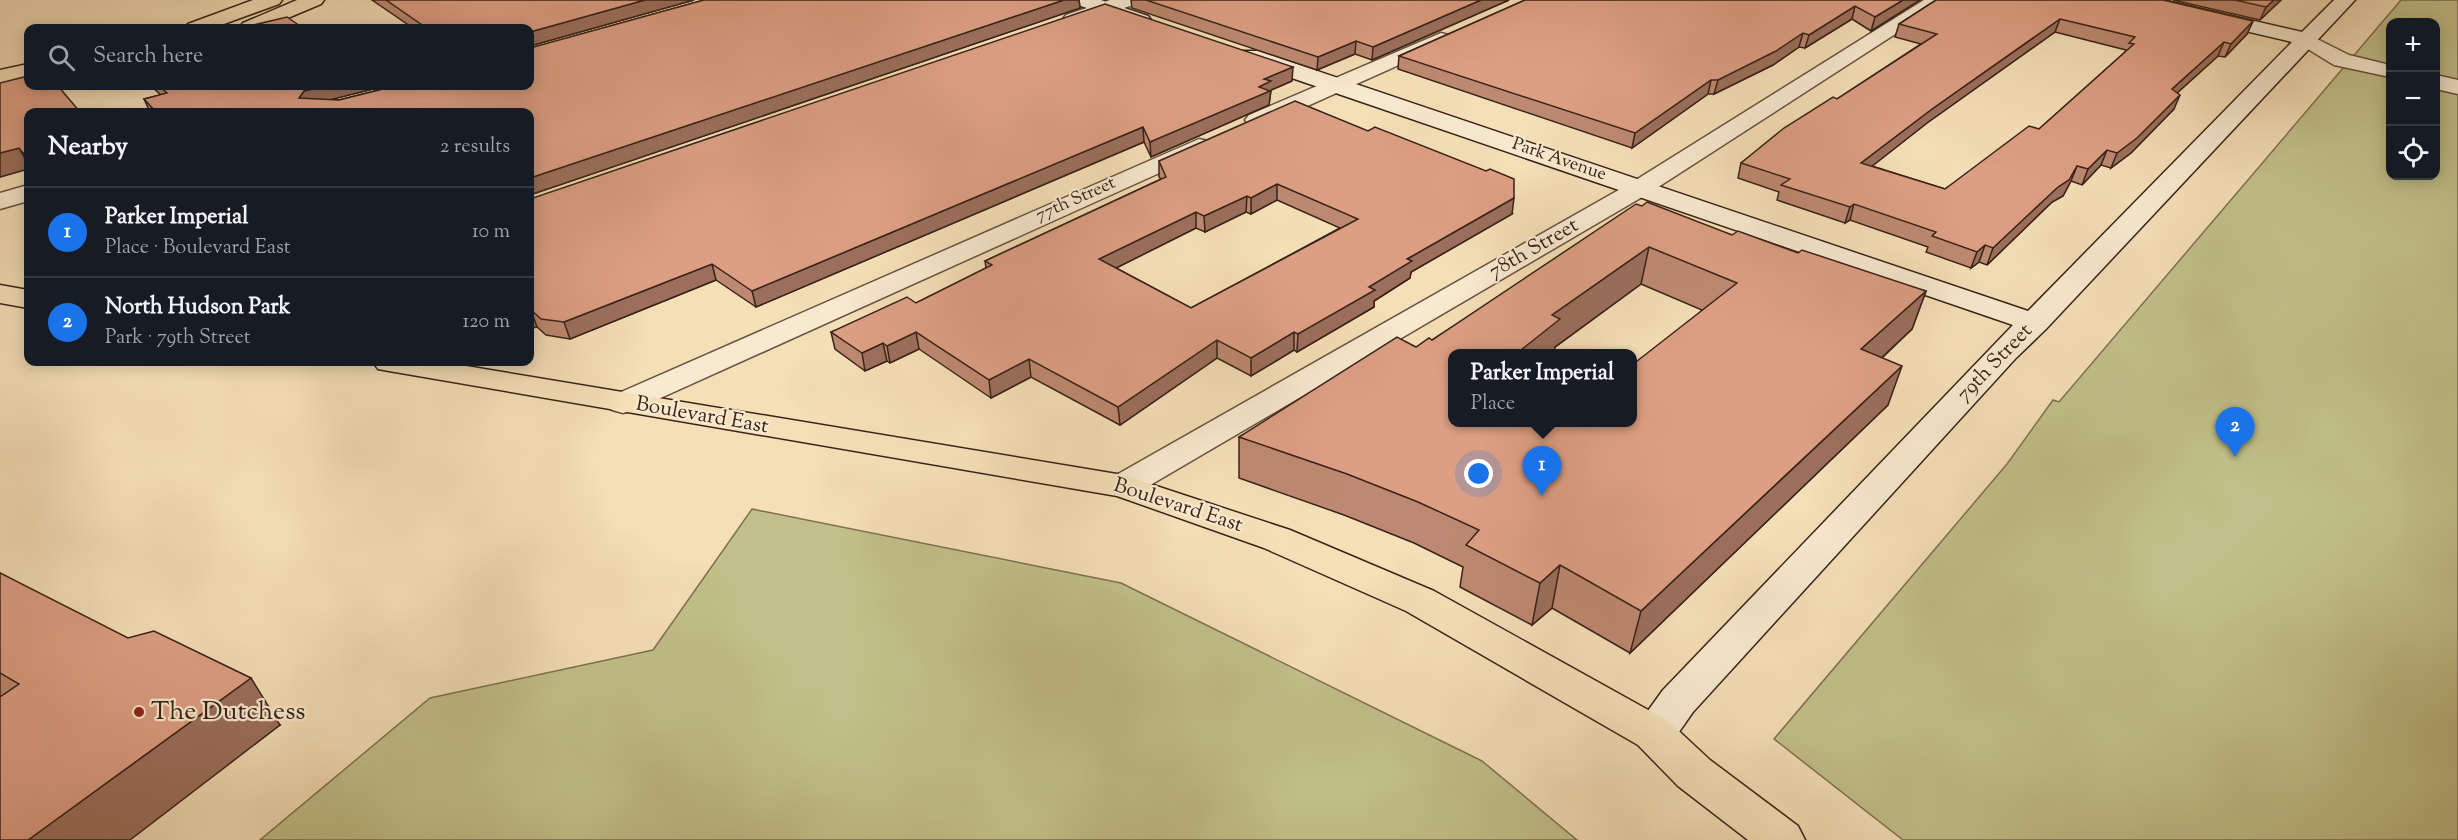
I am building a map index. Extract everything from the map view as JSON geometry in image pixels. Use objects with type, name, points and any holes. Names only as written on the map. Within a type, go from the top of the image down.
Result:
[{"type":"main road","points":[[206,24],[272,0]]},
{"type":"main road","points":[[256,24],[314,0]]},
{"type":"main road","points":[[0,77],[24,72]]},
{"type":"main road","points":[[0,88],[24,83]]},
{"type":"main road","points":[[0,294],[24,298]]},
{"type":"main road","name":"Boulevard East","points":[[413,366],[623,402],[675,396],[1123,486],[1277,539],[1420,601],[1653,733],[1694,773],[1782,840]]},
{"type":"street","points":[[1082,0],[1157,25]]},
{"type":"street","points":[[1057,24],[1129,0]]},
{"type":"street","name":"78th Street","points":[[1123,486],[1640,188],[1938,0]]},
{"type":"street","points":[[2137,0],[2306,39],[2386,52]]},
{"type":"street","name":"79th Street","points":[[1653,733],[1678,700],[1996,361],[2346,0]]},
{"type":"street","name":"77th Street","points":[[675,396],[1226,134],[1456,33]]},
{"type":"street","points":[[2306,39],[2342,60],[2386,70]]},
{"type":"street","name":"Park Avenue","points":[[1236,52],[2035,323]]},
{"type":"street","points":[[2440,64],[2458,68]]},
{"type":"street","points":[[2440,83],[2458,87]]},
{"type":"street","points":[[0,201],[24,194]]},
{"type":"shaded area","points":[[2401,0],[2458,0],[2458,840],[1903,840],[1774,739],[2007,464],[2053,400],[2059,402]]},
{"type":"shaded area","points":[[752,509],[1121,583],[1482,761],[1577,840],[260,840],[430,698],[653,650]]},
{"type":"building","points":[[386,0],[645,0],[534,31],[534,24],[421,24]]},
{"type":"building","points":[[704,0],[1064,0],[534,177],[534,108],[152,108],[144,99],[167,93],[164,90],[308,90],[304,91],[299,98],[339,100],[379,90],[534,90],[534,47]]},
{"type":"building","points":[[1146,0],[1481,0],[1373,47],[1356,41],[1318,57]]},
{"type":"building","points":[[1525,0],[1903,0],[1875,17],[1855,6],[1809,35],[1803,33],[1776,51],[1718,80],[1711,80],[1635,133],[1399,56]]},
{"type":"building","points":[[1936,0],[2163,0],[2253,21],[2231,44],[2224,42],[2172,89],[2180,95],[2137,138],[2117,153],[2107,150],[2088,169],[2077,166],[2069,180],[2058,187],[1993,248],[1985,245],[1977,252],[1932,236],[1936,232],[1854,204],[1850,207],[1781,185],[1790,179],[1741,163],[1784,128],[1833,97],[1837,99],[1937,34],[1899,24]],"holes":[[[2060,19],[2135,37],[2129,43],[2134,44],[2039,129],[2029,126],[1945,189],[1861,163],[1932,109]]]},
{"type":"building","points":[[2235,0],[2274,0],[2266,7]]},
{"type":"building","points":[[1105,4],[1293,67],[1264,79],[1271,81],[1259,87],[1270,91],[1150,142],[1143,127],[752,291],[712,264],[564,322],[541,319],[534,313],[534,198]]},
{"type":"building","points":[[287,17],[297,24],[258,24]]},
{"type":"building","points":[[24,77],[24,90],[61,90],[77,108],[24,108],[24,153],[19,148],[0,153],[0,83]]},
{"type":"building","points":[[1295,101],[1368,131],[1375,127],[1486,171],[1490,169],[1514,179],[1514,198],[1407,259],[1412,261],[1369,287],[1375,290],[1298,334],[1294,332],[1251,358],[1217,340],[1118,407],[1029,359],[989,380],[916,332],[887,346],[883,343],[862,353],[831,332],[907,297],[916,303],[992,265],[985,261],[1166,177],[1159,161]],"holes":[[[1277,184],[1358,219],[1191,308],[1099,259],[1196,212],[1204,216],[1247,196],[1251,198]]]},
{"type":"building","points":[[1647,202],[1732,235],[1738,231],[1798,253],[1802,250],[1926,291],[1861,349],[1902,366],[1641,611],[1560,565],[1540,583],[1466,545],[1479,530],[1418,502],[1347,474],[1239,437],[1397,337],[1416,347],[1429,338],[1432,340],[1636,204],[1642,206]],"holes":[[[1649,247],[1737,283],[1637,361],[1637,427],[1448,427],[1448,349],[1522,349],[1560,319],[1552,315]]]},
{"type":"building","name":"The Dutchess","points":[[0,573],[128,638],[154,631],[251,678],[28,840],[0,840],[0,697],[19,684],[0,673]]},
{"type":"place","name":"North Hudson Park","points":[[2235,457]]},
{"type":"place","name":"Parker Imperial","points":[[1542,496]]},
{"type":"place","name":"The Dutchess","points":[[139,712]]}]
